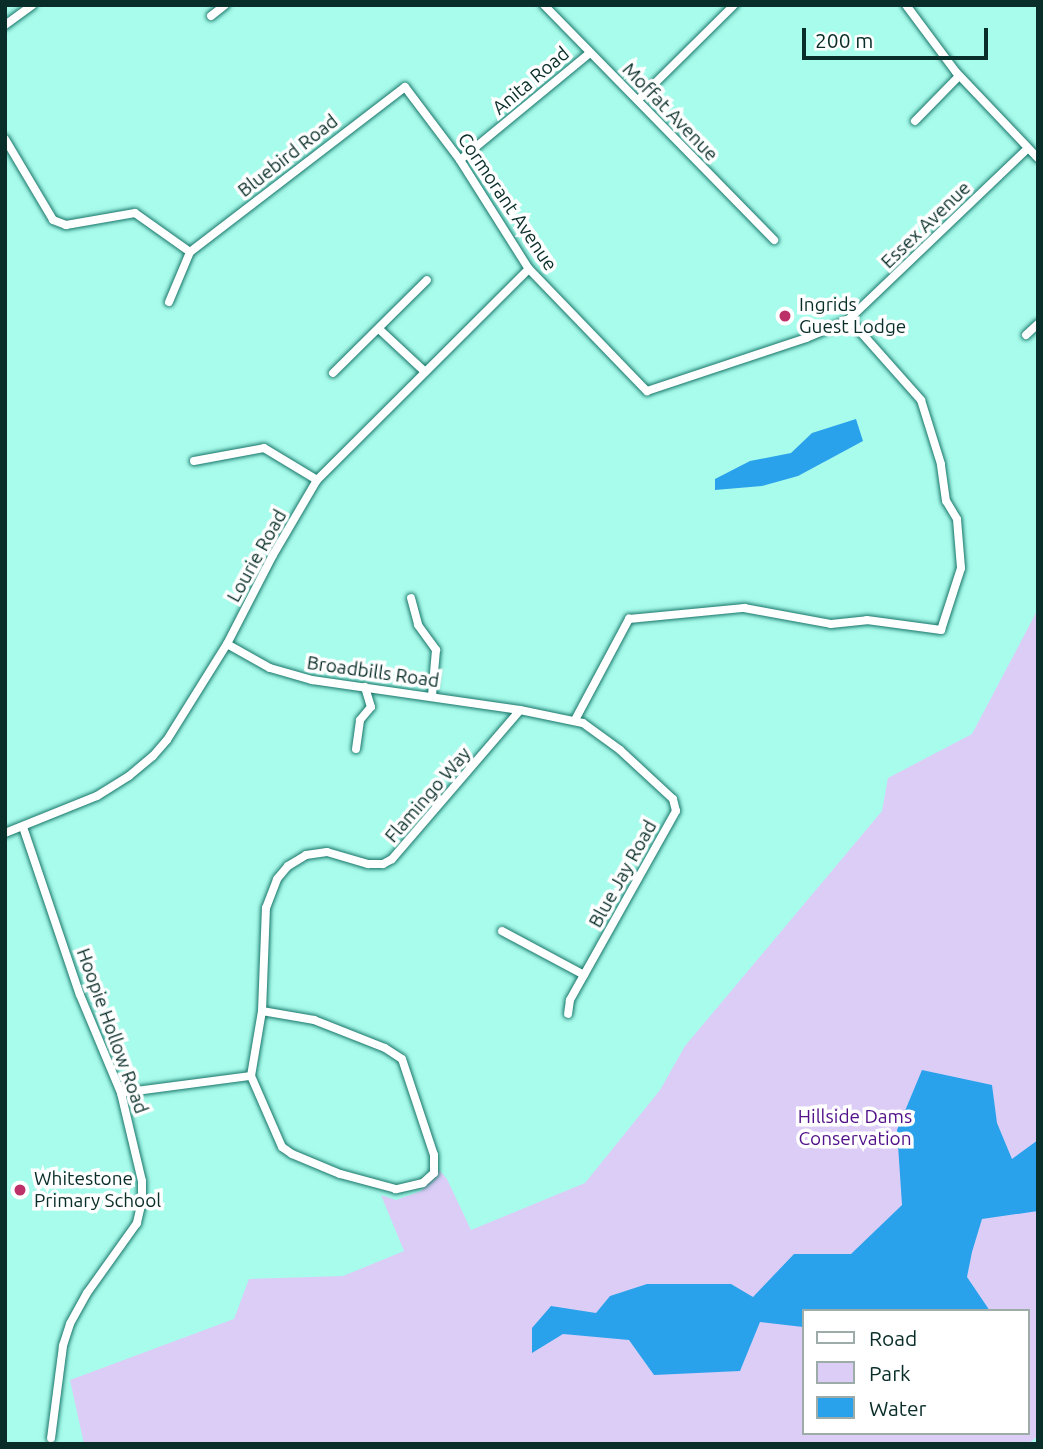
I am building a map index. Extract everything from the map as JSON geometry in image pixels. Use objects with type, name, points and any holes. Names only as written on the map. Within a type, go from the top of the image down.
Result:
[{"type":"street","points":[[5,24],[33,5]]},
{"type":"street","points":[[211,16],[225,5]]},
{"type":"street","name":"Moffat Avenue","points":[[544,5],[639,99],[774,240]]},
{"type":"street","points":[[639,99],[734,5]]},
{"type":"street","points":[[906,5],[959,76],[1038,158]]},
{"type":"street","name":"Anita Road","points":[[460,160],[590,53]]},
{"type":"street","points":[[915,121],[959,76]]},
{"type":"street","name":"Cormorant Avenue","points":[[405,87],[460,160],[529,269],[646,391]]},
{"type":"street","name":"Bluebird Road","points":[[190,251],[405,87]]},
{"type":"street","points":[[5,139],[52,220],[66,225],[135,213],[190,251],[169,302]]},
{"type":"street","name":"Essex Avenue","points":[[646,391],[806,338],[849,319],[1028,148]]},
{"type":"street","name":"Lourie Road","points":[[5,833],[97,796],[142,766],[167,740],[227,645],[273,555],[317,480],[529,269]]},
{"type":"street","points":[[333,373],[427,280]]},
{"type":"street","points":[[575,720],[629,619],[744,608],[831,624],[867,620],[941,630],[961,568],[957,519],[946,501],[941,464],[921,400],[849,319]]},
{"type":"street","points":[[1026,335],[1038,324]]},
{"type":"street","points":[[379,329],[424,371]]},
{"type":"street","points":[[194,461],[264,448],[317,480]]},
{"type":"street","points":[[411,598],[418,625],[436,650],[432,696]]},
{"type":"street","name":"Broadbills Road","points":[[227,645],[286,674],[520,710]]},
{"type":"street","points":[[356,748],[360,720],[371,707],[365,687]]},
{"type":"street","name":"Blue Jay Road","points":[[520,710],[575,720],[590,726],[673,799],[676,808],[570,1000],[568,1014]]},
{"type":"street","name":"Flamingo Way","points":[[251,1076],[262,1012],[266,908],[274,886],[288,866],[306,855],[327,852],[368,864],[383,864],[392,859],[520,710]]},
{"type":"street","name":"Hoopie Hollow Road","points":[[23,827],[80,995],[121,1093],[140,1161],[141,1212],[127,1241],[87,1293],[70,1324],[63,1346],[51,1438]]},
{"type":"street","points":[[502,931],[584,975]]},
{"type":"street","points":[[121,1093],[251,1076],[275,1134],[282,1147],[292,1154],[340,1174],[396,1189],[423,1183],[434,1173],[436,1165],[406,1066],[395,1053],[314,1020],[262,1012]]},
{"type":"green space","name":"Hillside Dams Conservation","points":[[1038,609],[1038,1436],[1028,1444],[84,1444],[70,1380],[234,1319],[249,1279],[343,1276],[404,1251],[381,1195],[396,1200],[421,1191],[439,1170],[447,1179],[471,1230],[585,1183],[660,1090],[685,1046],[882,811],[888,778],[972,734]]},
{"type":"water","points":[[856,419],[863,441],[798,476],[762,486],[715,490],[715,479],[750,461],[791,453],[812,433]]},
{"type":"water","points":[[922,1070],[992,1085],[997,1123],[1012,1159],[1038,1140],[1038,1211],[982,1219],[972,1252],[967,1277],[989,1309],[802,1309],[802,1327],[760,1322],[740,1371],[654,1375],[629,1340],[563,1334],[532,1353],[532,1328],[551,1306],[596,1313],[610,1296],[647,1284],[731,1284],[753,1297],[794,1254],[851,1254],[902,1205],[897,1130]]},
{"type":"place","name":"Ingrids Guest Lodge","points":[[785,316]]},
{"type":"place","name":"Whitestone Primary School","points":[[20,1190]]}]
